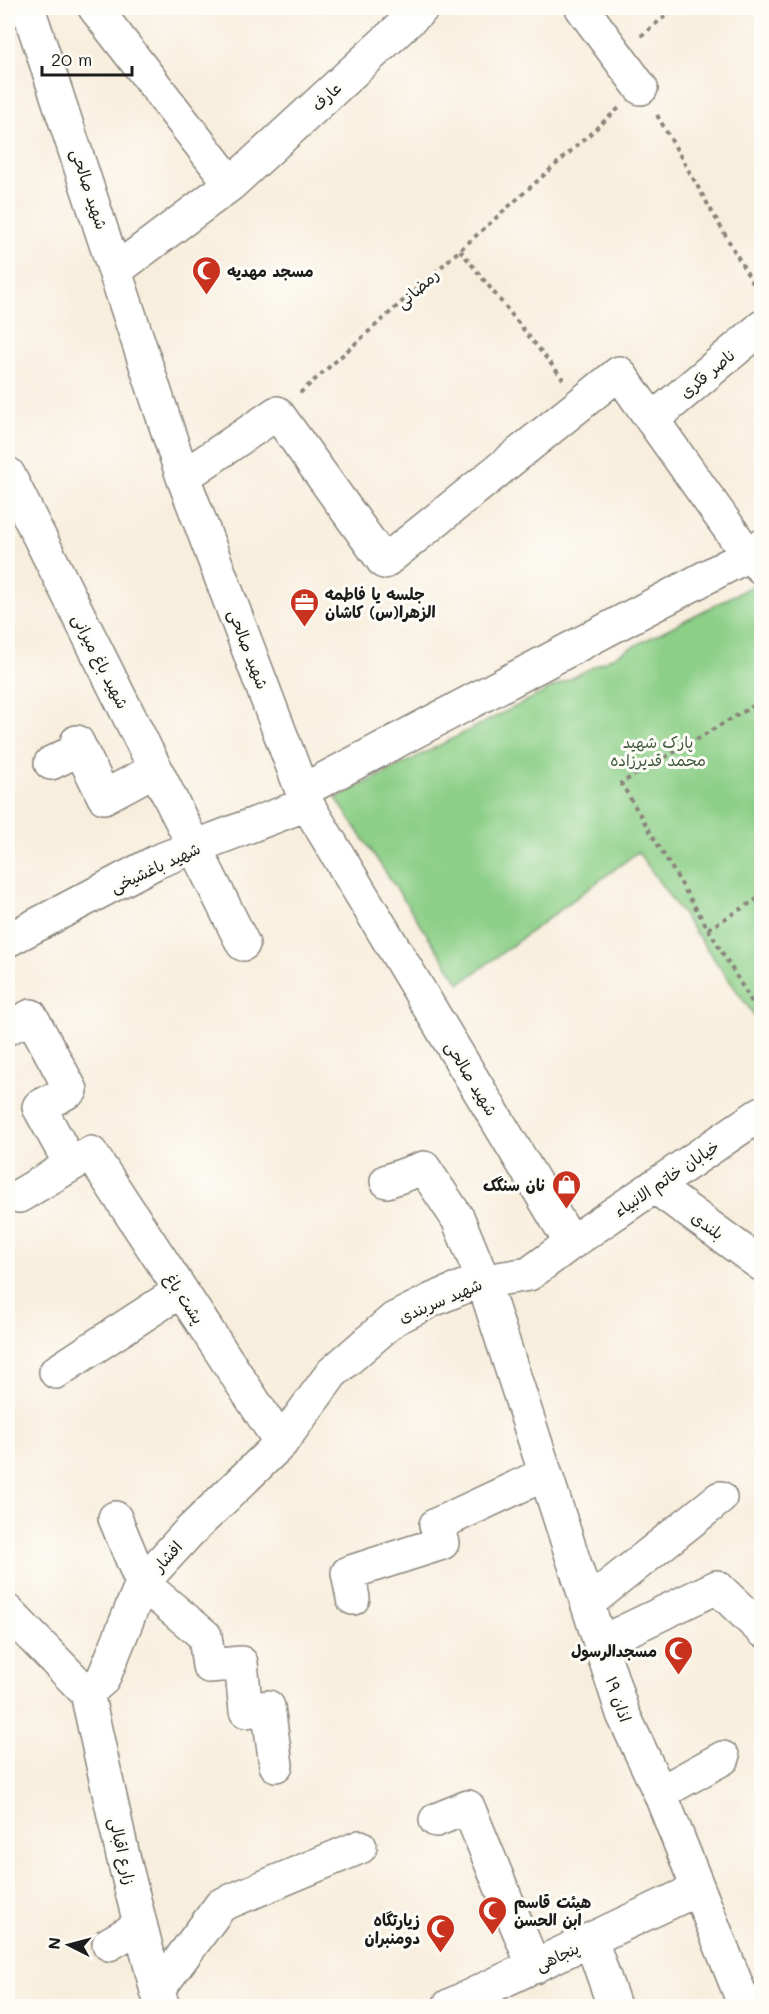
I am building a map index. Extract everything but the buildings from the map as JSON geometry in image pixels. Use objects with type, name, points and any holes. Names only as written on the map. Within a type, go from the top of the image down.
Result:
[{"type":"street","points":[[95,8],[231,184]]},
{"type":"street","name":"عارف","points":[[116,270],[231,184],[422,8]]},
{"type":"street","points":[[582,8],[641,88]]},
{"type":"street","name":"شهید صالحی","points":[[39,12],[116,270],[183,477],[305,798],[571,1243]]},
{"type":"street","name":"ناصر فکری","points":[[652,420],[762,327]]},
{"type":"street","points":[[183,477],[277,413],[384,561],[619,373],[652,420],[757,556]]},
{"type":"street","name":"شهید باغ میرانی","points":[[8,474],[243,944]]},
{"type":"street","name":"شهید باغشیخی","points":[[8,940],[158,861],[196,847],[305,798],[757,556]]},
{"type":"street","points":[[51,763],[78,745],[104,797],[156,769]]},
{"type":"street","name":"پشت باغ","points":[[8,1028],[31,1016],[71,1090],[39,1107],[180,1291],[281,1443]]},
{"type":"street","name":"خیابان خاتم الانبیاء","points":[[571,1243],[762,1113]]},
{"type":"street","points":[[19,1196],[81,1159]]},
{"type":"street","name":"اذان ۱۹","points":[[387,1181],[424,1168],[458,1219],[483,1280],[623,1714],[660,1793],[698,1890],[750,2001]]},
{"type":"street","name":"بلندی","points":[[654,1186],[762,1265]]},
{"type":"street","name":"شهید سربندی","points":[[281,1443],[332,1373],[394,1319],[432,1300],[483,1280],[530,1274],[571,1243]]},
{"type":"street","points":[[56,1372],[180,1291]]},
{"type":"street","name":"افشار","points":[[87,1693],[103,1679],[142,1583],[188,1533],[281,1443]]},
{"type":"street","points":[[351,1585],[442,1543],[436,1525],[545,1474]]},
{"type":"street","points":[[588,1603],[720,1498]]},
{"type":"street","points":[[115,1518],[142,1583],[205,1636],[209,1666],[241,1663],[246,1711],[268,1707],[276,1764]]},
{"type":"street","points":[[600,1643],[717,1587],[762,1630]]},
{"type":"street","points":[[10,1619],[87,1693]]},
{"type":"street","name":"زارع اقبالی","points":[[87,1693],[140,1926],[160,1999]]},
{"type":"street","points":[[660,1793],[723,1758]]},
{"type":"street","points":[[436,1820],[468,1807],[534,1967]]},
{"type":"street","points":[[160,1999],[221,1905],[360,1847]]},
{"type":"street","name":"پنجاهی","points":[[449,2007],[698,1890]]},
{"type":"street","points":[[109,1944],[140,1926]]},
{"type":"street","points":[[591,1940],[614,2007]]},
{"type":"path","points":[[617,56],[675,8]]},
{"type":"path","points":[[641,88],[762,299]]},
{"type":"path","name":"رمضانی","points":[[277,413],[641,88]]},
{"type":"path","points":[[460,250],[582,403]]},
{"type":"path","points":[[762,701],[621,783],[762,1019]]},
{"type":"path","points":[[708,929],[762,896]]},
{"type":"green space","name":"پارک شهید محمد قدیرزاده","points":[[758,583],[762,587],[761,1025],[638,852],[460,984],[336,798]]},
{"type":"place","name":"مسجد مهدیه","points":[[206,296]]},
{"type":"place","name":"جلسه یا فاطمه الزهرا(س) کاشان","points":[[304,628]]},
{"type":"place","name":"نان سنگک","points":[[566,1210]]},
{"type":"place","name":"مسجدالرسول","points":[[678,1676]]},
{"type":"place","name":"هیئت قاسم ابن الحسن","points":[[493,1936]]},
{"type":"place","name":"زیارتگاه دومنبران","points":[[441,1954]]}]
